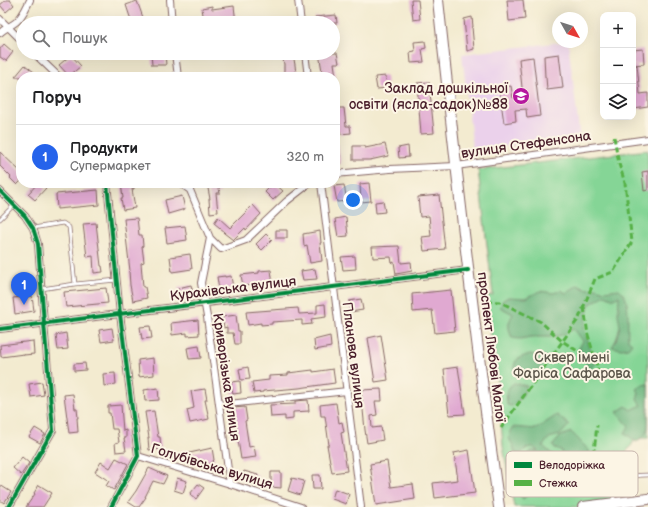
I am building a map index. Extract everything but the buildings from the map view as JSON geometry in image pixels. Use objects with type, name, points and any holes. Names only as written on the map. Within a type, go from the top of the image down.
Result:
[{"type":"main road","name":"проспект Любові Малої","points":[[438,0],[468,270],[499,507]]},
{"type":"main road","points":[[583,507],[648,499]]},
{"type":"street","points":[[21,16],[25,12],[30,0]]},
{"type":"street","points":[[170,0],[171,16]]},
{"type":"street","points":[[298,0],[300,16]]},
{"type":"street","points":[[0,19],[16,35]]},
{"type":"street","points":[[0,33],[16,22]]},
{"type":"street","points":[[41,60],[54,72]]},
{"type":"street","points":[[177,60],[178,72]]},
{"type":"street","points":[[306,60],[307,72]]},
{"type":"street","name":"вулиця Стефенсона","points":[[340,174],[390,169],[456,166],[648,139]]},
{"type":"street","points":[[108,188],[120,314],[138,456],[111,507]]},
{"type":"street","points":[[190,188],[210,238],[221,249],[246,240],[287,201],[304,188]]},
{"type":"street","name":"Планова вулиця","points":[[322,188],[361,507]]},
{"type":"street","points":[[0,191],[25,216],[33,228],[38,244],[53,430],[9,507]]},
{"type":"street","name":"Криворізька вулиця","points":[[210,238],[201,283],[230,484]]},
{"type":"street","name":"Курахівська вулиця","points":[[0,329],[468,270]]},
{"type":"street","points":[[219,405],[347,391]]},
{"type":"street","name":"Голубівська вулиця","points":[[138,456],[301,507]]},
{"type":"lane","points":[[0,219],[14,205]]},
{"type":"lane","points":[[33,228],[63,223],[69,227],[75,284]]},
{"type":"lane","points":[[41,289],[117,280]]},
{"type":"lane","points":[[638,476],[648,475]]},
{"type":"lane","points":[[609,504],[613,497]]},
{"type":"shaded area","name":"Заклад дошкільної освіти (ясла-садок)№88","points":[[552,43],[552,48],[569,48],[580,138],[473,150],[462,54]]},
{"type":"green space","name":"Сквер імені Фаріса Сафарова","points":[[648,150],[648,438],[635,439],[627,451],[506,451],[506,463],[503,447],[498,382],[485,296],[493,295],[478,170]]},
{"type":"green space","points":[[578,285],[585,289],[597,288],[604,291],[619,289],[623,292],[627,304],[628,340],[632,343],[628,348],[622,349],[612,347],[616,340],[620,326],[618,314],[619,296],[614,299],[605,295],[589,305],[584,328],[595,365],[589,369],[579,348],[583,341],[574,329],[562,335],[551,337],[531,337],[520,339],[512,338],[509,326],[513,314],[500,307],[503,300],[508,297],[526,298],[540,291],[554,293],[561,290],[566,293]]},
{"type":"green space","points":[[530,354],[545,356],[546,361],[532,374],[519,374],[514,370],[516,361],[523,356]]},
{"type":"green space","points":[[514,383],[527,386],[521,398],[512,406],[507,405],[507,392],[509,387]]},
{"type":"green space","points":[[648,384],[648,427],[645,435],[636,442],[625,433],[629,426],[617,412],[626,406],[631,410],[642,405],[637,400],[639,392],[636,389],[642,385]]},
{"type":"green space","points":[[557,415],[569,425],[560,435],[549,438],[543,446],[549,451],[538,451],[533,447],[527,448],[524,451],[514,451],[509,439],[510,431],[513,427],[536,429]]},
{"type":"green space","points":[[571,432],[589,451],[561,451],[554,448],[553,445],[561,436]]},
{"type":"green space","points":[[512,497],[613,497],[609,504],[580,507],[514,507]]},
{"type":"marked path","points":[[501,428],[579,318],[595,279],[613,272],[632,242],[625,183],[619,164],[614,137]]},
{"type":"marked path","points":[[486,301],[500,302],[541,322],[562,341],[596,363],[605,356]]},
{"type":"marked path","points":[[584,307],[588,335],[602,383]]},
{"type":"marked path","points":[[594,451],[597,425]]},
{"type":"cycle path","points":[[107,188],[120,314],[138,456],[111,507]]},
{"type":"cycle path","points":[[0,191],[25,216],[33,228],[38,244],[53,430],[9,507]]},
{"type":"cycle path","points":[[0,329],[468,270]]},
{"type":"place","name":"Заклад дошкільної освіти (ясла-садок)№88","points":[[521,96]]},
{"type":"place","name":"Продукти","points":[[24,305]]}]
